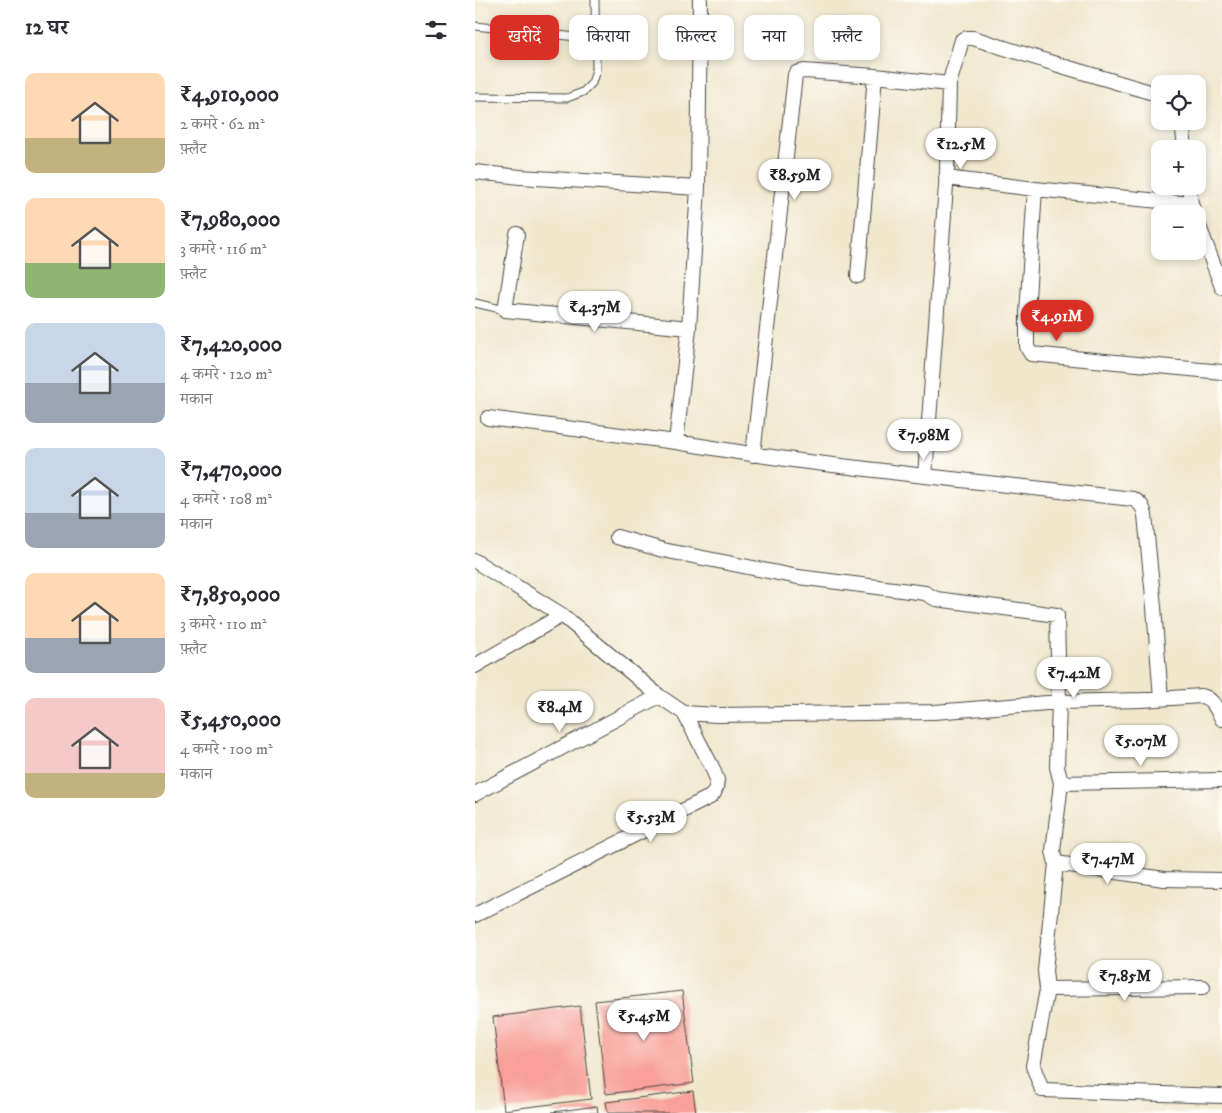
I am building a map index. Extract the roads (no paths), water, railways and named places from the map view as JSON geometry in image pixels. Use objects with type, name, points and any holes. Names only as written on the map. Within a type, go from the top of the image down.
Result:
[{"type":"street","points":[[676,442],[689,328],[698,188],[700,0]]},
{"type":"street","points":[[925,476],[946,178],[949,84],[962,40],[973,38],[1151,92]]},
{"type":"street","points":[[753,454],[794,76],[796,73],[804,71],[949,84]]},
{"type":"street","points":[[858,276],[875,76]]},
{"type":"street","points":[[475,172],[520,177],[698,188]]},
{"type":"street","points":[[946,178],[1161,205]]},
{"type":"street","points":[[1035,189],[1027,314],[1027,346],[1031,354],[1222,372]]},
{"type":"street","points":[[517,234],[505,310],[689,328]]},
{"type":"street","points":[[1206,244],[1222,286]]},
{"type":"street","points":[[488,418],[925,476],[1133,499],[1140,502],[1145,515],[1155,607],[1161,699]]},
{"type":"street","points":[[617,537],[663,550],[797,577],[925,593],[936,599],[1057,616],[1059,702],[1057,767],[1061,783],[1053,851],[1056,863],[1045,972],[1047,989],[1033,1066],[1042,1090],[1222,1096]]},
{"type":"street","points":[[475,561],[562,615],[659,696],[684,713],[717,780],[716,788],[711,797],[475,915]]},
{"type":"street","points":[[475,666],[562,615]]},
{"type":"street","points":[[475,794],[659,696]]},
{"type":"street","points":[[684,713],[726,715],[934,712],[1059,702],[1205,696],[1222,719]]},
{"type":"street","points":[[1061,783],[1222,780]]},
{"type":"street","points":[[1056,863],[1164,879],[1222,880]]},
{"type":"street","points":[[1047,989],[1203,986]]},
{"type":"lane","points":[[595,0],[595,15]]},
{"type":"lane","points":[[475,26],[569,36]]},
{"type":"lane","points":[[475,97],[567,98],[583,92],[592,83],[596,70],[596,60]]},
{"type":"lane","points":[[475,304],[505,310]]}]
